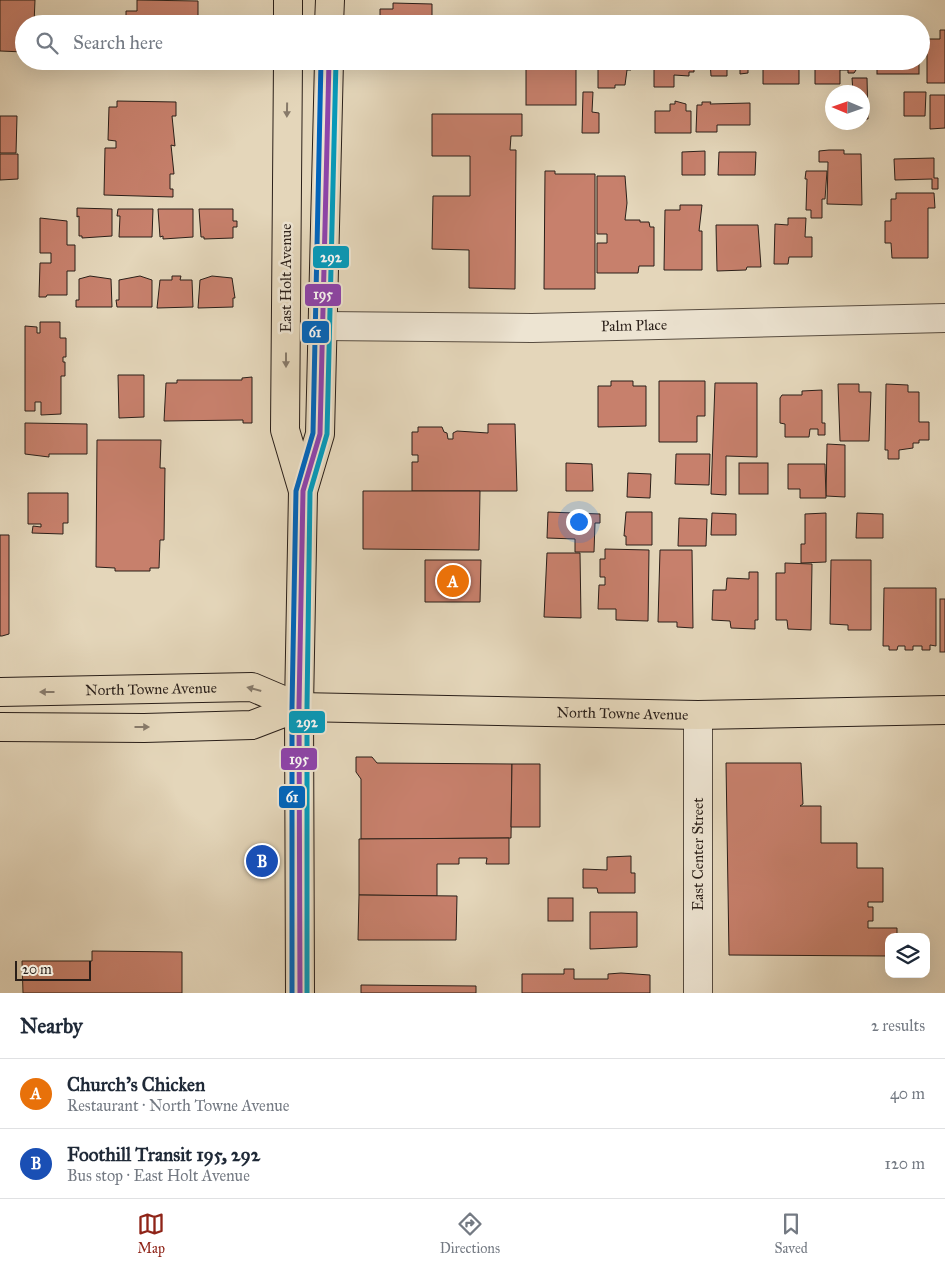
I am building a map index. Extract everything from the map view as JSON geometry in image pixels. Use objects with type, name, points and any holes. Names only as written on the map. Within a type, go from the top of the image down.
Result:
[{"type":"main road","points":[[288,0],[288,15]]},
{"type":"main road","points":[[329,15],[330,0]]},
{"type":"main road","name":"East Holt Avenue","points":[[288,70],[285,430],[303,492]]},
{"type":"main road","name":"East Holt Avenue","points":[[300,993],[299,707],[303,492],[320,434],[324,326],[328,70]]},
{"type":"main road","name":"North Towne Avenue","points":[[0,692],[252,687],[299,707],[698,715],[945,710]]},
{"type":"main road","name":"North Towne Avenue","points":[[0,727],[144,728],[252,725],[299,707]]},
{"type":"street","name":"Palm Place","points":[[324,326],[532,328],[945,318]]},
{"type":"street","name":"East Center Street","points":[[698,715],[698,993]]},
{"type":"building","points":[[0,0],[35,0],[34,15],[15,15],[15,52],[0,51]]},
{"type":"building","points":[[137,0],[198,1],[198,15],[126,15],[126,11],[137,11]]},
{"type":"building","points":[[393,3],[432,4],[432,15],[380,15],[380,9],[393,9]]},
{"type":"building","points":[[940,30],[945,30],[945,83],[927,83],[927,70],[930,70],[930,39],[940,39]]},
{"type":"building","points":[[526,70],[576,70],[576,105],[526,105]]},
{"type":"building","points":[[598,70],[627,70],[625,85],[615,85],[615,88],[598,88]]},
{"type":"building","points":[[654,70],[694,70],[694,72],[689,72],[689,76],[674,75],[674,87],[654,87]]},
{"type":"building","points":[[711,70],[727,70],[727,76],[711,76]]},
{"type":"building","points":[[740,70],[748,70],[748,73],[740,74]]},
{"type":"building","points":[[763,70],[799,70],[799,84],[763,84]]},
{"type":"building","points":[[815,70],[840,70],[840,84],[815,84]]},
{"type":"building","points":[[848,70],[856,70],[854,73],[848,73]]},
{"type":"building","points":[[877,70],[919,70],[919,74],[877,74]]},
{"type":"building","points":[[852,78],[867,78],[867,85],[852,85]]},
{"type":"building","points":[[583,92],[593,92],[592,112],[599,113],[599,133],[582,133]]},
{"type":"building","points":[[904,92],[926,92],[925,116],[904,116]]},
{"type":"building","points":[[930,95],[945,95],[945,128],[930,129]]},
{"type":"building","points":[[117,101],[176,102],[176,116],[172,116],[175,146],[171,145],[174,174],[170,174],[170,189],[173,189],[173,197],[104,195],[105,148],[116,148],[116,141],[108,140],[109,107],[117,107]]},
{"type":"building","points":[[675,101],[686,104],[686,111],[691,111],[691,133],[655,133],[655,111],[670,111],[670,104],[675,104]]},
{"type":"building","points":[[702,102],[711,102],[710,104],[750,103],[750,125],[717,125],[717,132],[696,132],[697,105],[702,105]]},
{"type":"building","points":[[432,114],[522,114],[522,136],[511,136],[510,150],[516,150],[515,289],[469,288],[469,250],[432,249],[433,196],[470,196],[470,156],[432,156]]},
{"type":"building","points":[[0,116],[17,116],[16,153],[0,153]]},
{"type":"building","points":[[844,150],[844,154],[861,154],[862,205],[827,204],[828,162],[819,162],[819,151]]},
{"type":"building","points":[[705,151],[705,175],[682,175],[682,152]]},
{"type":"building","points":[[719,152],[756,152],[755,175],[718,175]]},
{"type":"building","points":[[0,154],[18,154],[18,179],[0,180]]},
{"type":"building","points":[[934,158],[934,178],[938,178],[938,189],[932,189],[932,179],[895,180],[894,159]]},
{"type":"building","points":[[545,171],[555,171],[555,174],[595,174],[595,289],[544,289]]},
{"type":"building","points":[[806,171],[827,171],[825,199],[822,199],[822,218],[811,218],[811,210],[806,210]]},
{"type":"building","points":[[597,176],[625,176],[627,203],[625,220],[649,222],[650,227],[654,227],[654,266],[639,266],[638,273],[597,273],[597,243],[607,243],[607,234],[597,234]]},
{"type":"building","points":[[896,193],[934,193],[935,208],[928,208],[928,258],[892,258],[891,243],[885,243],[885,221],[891,221],[891,199],[896,199]]},
{"type":"building","points":[[680,205],[702,205],[699,231],[702,231],[702,270],[664,270],[665,210],[680,210]]},
{"type":"building","points":[[77,208],[112,209],[112,236],[82,238],[82,236],[79,236]]},
{"type":"building","points":[[118,209],[153,209],[152,237],[119,237],[120,216],[117,216]]},
{"type":"building","points":[[158,209],[193,209],[193,237],[163,239],[163,236],[160,237]]},
{"type":"building","points":[[199,209],[233,209],[233,221],[237,221],[237,227],[233,227],[233,238],[204,239],[204,237],[201,237]]},
{"type":"building","points":[[40,218],[67,221],[67,245],[75,245],[75,271],[67,271],[67,295],[39,297],[40,263],[51,263],[51,253],[40,253]]},
{"type":"building","points":[[788,218],[806,218],[805,237],[812,237],[812,257],[789,257],[788,264],[774,264],[775,224],[788,225]]},
{"type":"building","points":[[716,225],[758,225],[761,267],[747,267],[746,270],[717,271]]},
{"type":"building","points":[[90,276],[111,279],[112,307],[76,307],[76,300],[79,300],[79,279]]},
{"type":"building","points":[[140,276],[152,280],[152,307],[117,307],[116,300],[119,300],[119,280]]},
{"type":"building","points":[[172,276],[181,276],[180,280],[192,280],[193,307],[157,308],[160,280],[172,280]]},
{"type":"building","points":[[212,276],[232,278],[235,298],[233,298],[233,307],[198,308],[200,280]]},
{"type":"building","points":[[40,322],[60,322],[60,338],[66,338],[66,357],[63,357],[65,376],[61,376],[61,414],[41,415],[41,402],[35,402],[35,411],[25,411],[25,326],[37,327],[37,333],[40,333]]},
{"type":"building","points":[[118,375],[144,375],[144,417],[119,418]]},
{"type":"building","points":[[252,377],[252,423],[243,423],[243,420],[164,421],[166,383],[177,383],[177,380],[242,380],[242,378]]},
{"type":"building","points":[[611,381],[633,381],[633,386],[646,386],[646,426],[598,427],[598,386],[611,386]]},
{"type":"building","points":[[659,381],[705,381],[705,416],[697,416],[697,442],[659,442]]},
{"type":"building","points":[[715,383],[757,383],[757,457],[726,456],[726,495],[711,494]]},
{"type":"building","points":[[838,384],[859,384],[859,392],[871,392],[869,441],[840,441]]},
{"type":"building","points":[[886,384],[908,385],[908,392],[919,392],[919,422],[929,422],[929,440],[919,440],[919,443],[913,443],[913,448],[899,450],[899,459],[888,459],[888,450],[885,450]]},
{"type":"building","points":[[822,390],[822,423],[825,423],[825,435],[818,435],[818,429],[810,429],[809,437],[785,437],[785,424],[780,423],[780,398],[782,395],[802,395],[802,391]]},
{"type":"building","points":[[25,423],[87,424],[87,454],[49,454],[49,457],[25,454]]},
{"type":"building","points":[[488,424],[515,424],[517,491],[412,491],[412,462],[418,462],[418,455],[412,455],[412,432],[418,432],[418,427],[442,427],[444,432],[447,433],[448,439],[453,439],[453,433],[457,431],[488,433]]},
{"type":"building","points":[[97,440],[161,440],[160,468],[165,468],[164,540],[160,540],[159,568],[150,568],[150,571],[115,571],[115,568],[96,567]]},
{"type":"building","points":[[827,444],[845,445],[845,497],[826,496]]},
{"type":"building","points":[[676,454],[710,454],[709,485],[675,484]]},
{"type":"building","points":[[566,463],[592,464],[593,491],[566,491]]},
{"type":"building","points":[[739,463],[768,463],[768,494],[739,494]]},
{"type":"building","points":[[788,464],[825,464],[826,498],[800,498],[800,489],[788,489]]},
{"type":"building","points":[[628,473],[651,474],[650,498],[627,497]]},
{"type":"building","points":[[363,491],[480,491],[479,550],[363,549]]},
{"type":"building","points":[[28,493],[68,493],[68,523],[63,523],[63,534],[32,533],[33,526],[41,527],[41,524],[28,524]]},
{"type":"building","points":[[548,512],[600,514],[600,523],[595,523],[594,552],[575,552],[575,539],[547,538]]},
{"type":"building","points":[[626,512],[652,512],[652,545],[626,545],[626,536],[624,536]]},
{"type":"building","points":[[712,513],[736,514],[736,535],[711,535]]},
{"type":"building","points":[[826,513],[826,562],[801,563],[801,544],[805,544],[805,514]]},
{"type":"building","points":[[857,513],[883,514],[883,538],[856,538]]},
{"type":"building","points":[[679,518],[707,519],[706,546],[678,546]]},
{"type":"building","points":[[0,535],[9,535],[9,634],[2,636],[0,636]]},
{"type":"building","points":[[605,549],[649,550],[648,621],[616,620],[616,609],[598,609],[599,585],[605,585],[605,577],[600,577],[600,559],[605,559]]},
{"type":"building","points":[[660,550],[692,550],[693,628],[677,627],[677,622],[658,622]]},
{"type":"building","points":[[547,553],[580,553],[581,618],[544,617]]},
{"type":"building","points":[[425,560],[481,560],[480,602],[425,602]]},
{"type":"building","points":[[831,560],[871,560],[871,630],[848,630],[848,625],[830,624]]},
{"type":"building","points":[[785,563],[812,564],[811,630],[788,629],[787,620],[776,620],[776,573],[785,573]]},
{"type":"building","points":[[749,572],[758,572],[758,620],[755,620],[755,629],[731,628],[730,621],[712,620],[713,590],[726,590],[727,578],[749,579]]},
{"type":"building","points":[[884,588],[936,588],[936,646],[930,645],[930,650],[922,650],[922,646],[913,646],[913,650],[905,650],[905,646],[898,646],[897,650],[889,650],[889,646],[883,646]]},
{"type":"building","points":[[940,599],[945,599],[945,652],[940,652]]},
{"type":"building","points":[[356,757],[372,757],[377,763],[512,764],[511,838],[361,839],[361,779],[356,772]]},
{"type":"building","points":[[726,763],[801,763],[803,804],[800,806],[821,806],[821,843],[857,843],[857,868],[883,868],[883,902],[868,902],[868,907],[873,907],[873,921],[868,921],[868,928],[897,928],[897,933],[885,933],[885,956],[729,955]]},
{"type":"building","points":[[512,764],[540,764],[540,827],[511,827]]},
{"type":"building","points":[[509,838],[509,864],[486,864],[487,858],[459,858],[459,864],[437,864],[437,896],[359,895],[359,839]]},
{"type":"building","points":[[631,856],[631,873],[635,873],[635,893],[598,893],[597,888],[583,888],[583,869],[607,870],[607,857]]},
{"type":"building","points":[[359,895],[457,896],[456,940],[358,940]]},
{"type":"building","points":[[548,898],[573,898],[573,921],[548,921]]},
{"type":"building","points":[[590,912],[637,912],[637,947],[590,949]]},
{"type":"building","points":[[92,951],[182,952],[182,993],[23,993],[22,961],[92,961]]},
{"type":"building","points":[[564,969],[574,969],[574,979],[608,979],[608,974],[621,973],[650,975],[650,993],[522,993],[522,974],[564,974]]},
{"type":"building","points":[[361,985],[476,986],[476,993],[361,993]]},
{"type":"transit line","name":"61","points":[[292,993],[292,707],[296,491],[313,433],[321,70]]},
{"type":"transit line","name":"195","points":[[300,993],[299,707],[303,491],[320,434],[329,70]]},
{"type":"transit line","name":"292","points":[[307,993],[307,707],[310,492],[327,434],[336,70]]},
{"type":"place","name":"Church's Chicken","points":[[453,581]]},
{"type":"place","name":"Foothill Transit 195, 292","points":[[262,861]]}]
